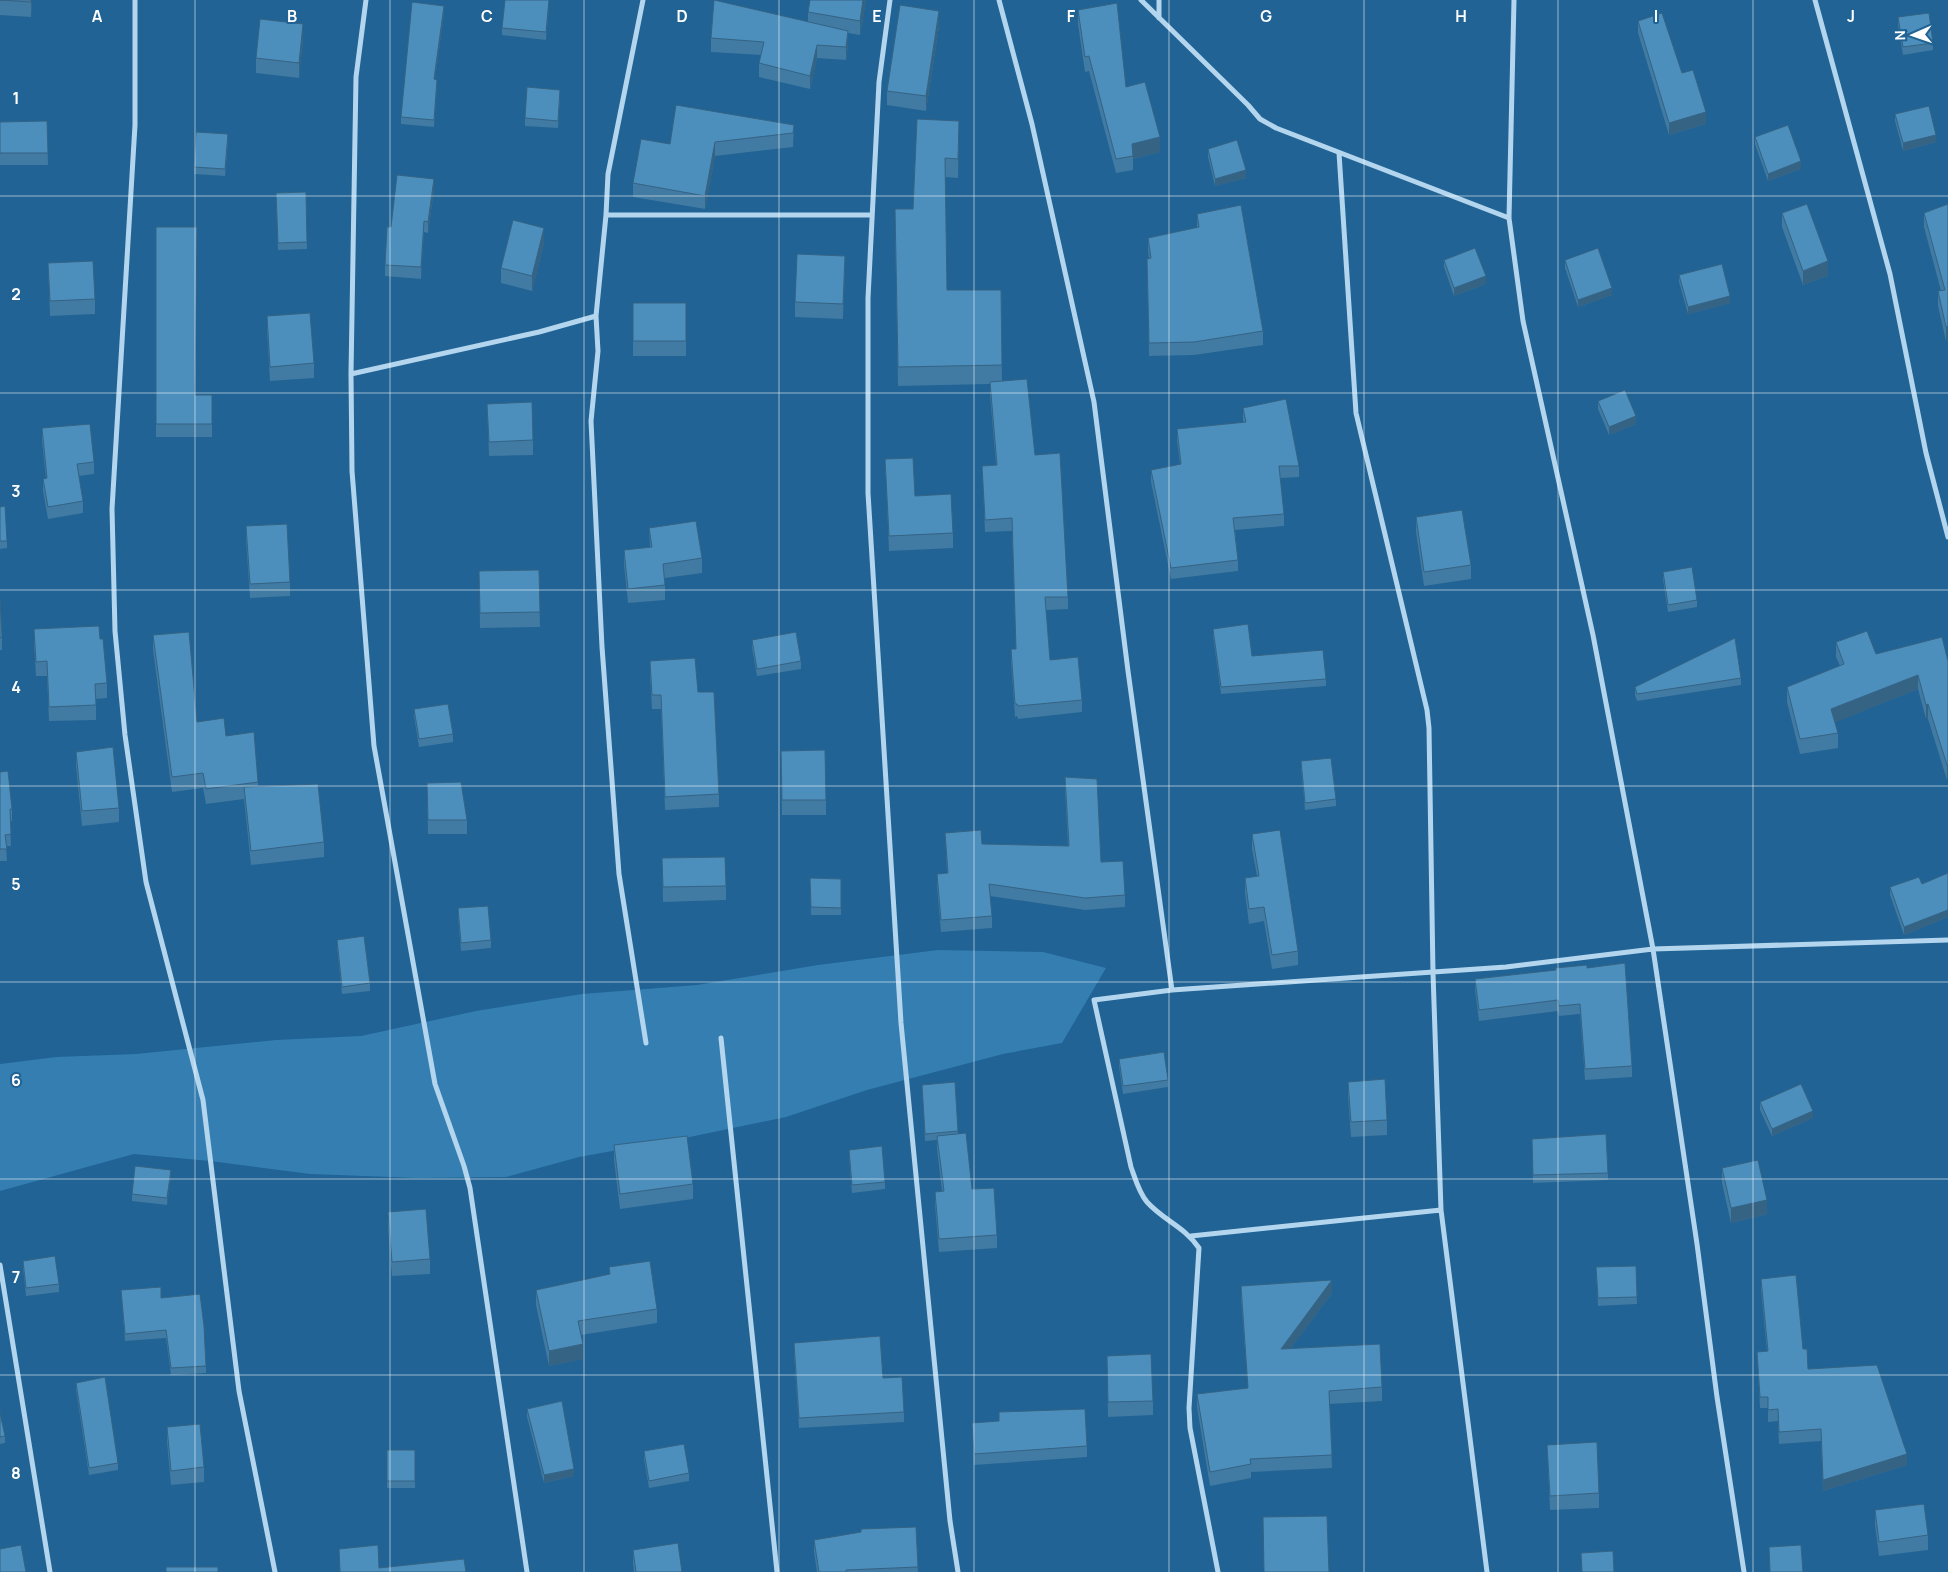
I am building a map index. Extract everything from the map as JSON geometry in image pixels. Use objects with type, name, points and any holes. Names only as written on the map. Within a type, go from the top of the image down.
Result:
[{"type":"street","points":[[135,0],[135,125],[112,509],[115,631],[125,735],[146,882],[203,1100],[242,1411],[275,1572]]},
{"type":"street","points":[[366,0],[356,77],[352,471],[374,746],[435,1084],[470,1188],[527,1572]]},
{"type":"street","points":[[643,0],[608,174],[596,316],[598,351],[591,421],[602,647],[620,874],[646,1043]]},
{"type":"street","points":[[890,0],[879,82],[868,298],[868,493],[902,1033],[950,1521],[958,1572]]},
{"type":"street","points":[[999,0],[1032,124],[1094,402],[1128,671],[1172,990]]},
{"type":"street","points":[[1141,0],[1260,119],[1276,128],[1509,218]]},
{"type":"street","points":[[1159,0],[1159,18]]},
{"type":"street","points":[[1514,0],[1509,218],[1523,321],[1593,635],[1653,949],[1744,1572]]},
{"type":"street","points":[[1815,0],[1890,274],[1926,453],[1948,537]]},
{"type":"street","points":[[1339,153],[1356,413],[1427,710],[1429,728],[1433,973],[1441,1210],[1487,1572]]},
{"type":"street","points":[[606,215],[872,215]]},
{"type":"street","points":[[352,374],[539,332],[596,316]]},
{"type":"street","points":[[1218,1572],[1190,1428],[1189,1408],[1199,1248],[1191,1236],[1146,1202],[1139,1188],[1131,1166],[1094,1000],[1172,990],[1506,967],[1653,949],[1948,940]]},
{"type":"street","points":[[721,1038],[777,1572]]},
{"type":"street","points":[[1191,1236],[1441,1210]]},
{"type":"street","points":[[0,1265],[50,1572]]},
{"type":"shaded area","points":[[938,950],[1043,952],[1106,968],[1062,1043],[1003,1054],[867,1090],[786,1117],[579,1157],[506,1177],[417,1178],[310,1174],[210,1161],[134,1154],[0,1191],[0,1064],[56,1057],[136,1054],[276,1040],[361,1036],[476,1011],[582,994],[697,985],[818,965]]},
{"type":"building","points":[[0,0],[31,0],[31,2]]},
{"type":"building","points":[[505,0],[549,0],[546,32],[502,28]]},
{"type":"building","points":[[714,0],[848,31],[846,47],[817,45],[810,76],[759,63],[764,42],[711,38]]},
{"type":"building","points":[[810,0],[863,0],[860,21],[808,12]]},
{"type":"building","points":[[412,2],[444,6],[434,79],[437,80],[434,120],[401,117]]},
{"type":"building","points":[[1117,3],[1126,87],[1145,82],[1160,137],[1132,144],[1133,156],[1116,159],[1089,56],[1085,57],[1078,10]]},
{"type":"building","points":[[900,5],[939,11],[926,96],[887,91]]},
{"type":"building","points":[[1662,13],[1682,73],[1693,70],[1706,112],[1669,123],[1638,21]]},
{"type":"building","points":[[1929,13],[1933,43],[1903,47],[1898,17]]},
{"type":"building","points":[[260,19],[303,24],[299,63],[256,58]]},
{"type":"building","points":[[527,87],[560,90],[558,121],[525,118]]},
{"type":"building","points":[[676,105],[794,125],[793,133],[715,142],[705,196],[633,183],[641,139],[670,144]]},
{"type":"building","points":[[1929,106],[1936,135],[1903,143],[1895,114]]},
{"type":"building","points":[[917,119],[959,121],[958,159],[945,158],[947,290],[1001,290],[1002,365],[898,367],[895,209],[913,209]]},
{"type":"building","points":[[47,121],[48,153],[0,153],[0,122]]},
{"type":"building","points":[[1788,125],[1801,161],[1768,174],[1755,137]]},
{"type":"building","points":[[196,132],[228,134],[225,169],[194,167]]},
{"type":"building","points":[[1237,140],[1246,170],[1215,179],[1208,149]]},
{"type":"building","points":[[397,175],[434,179],[428,222],[424,221],[421,267],[385,265],[387,227],[391,227]]},
{"type":"building","points":[[306,192],[307,242],[278,243],[276,193]]},
{"type":"building","points":[[1807,204],[1828,261],[1803,271],[1782,213]]},
{"type":"building","points":[[1948,204],[1948,326],[1946,327],[1938,291],[1945,290],[1924,213]]},
{"type":"building","points":[[1241,205],[1263,331],[1194,342],[1149,343],[1147,259],[1151,258],[1148,238],[1199,227],[1197,214]]},
{"type":"building","points":[[513,220],[544,228],[532,276],[501,268]]},
{"type":"building","points":[[156,227],[197,227],[195,395],[212,395],[212,424],[156,424]]},
{"type":"building","points":[[1475,248],[1486,276],[1454,288],[1444,260]]},
{"type":"building","points":[[1598,248],[1612,288],[1578,300],[1565,260]]},
{"type":"building","points":[[797,254],[845,256],[843,304],[795,302]]},
{"type":"building","points":[[93,261],[95,299],[50,301],[48,263]]},
{"type":"building","points":[[1722,264],[1730,296],[1688,307],[1679,275]]},
{"type":"building","points":[[633,303],[686,303],[686,341],[633,341]]},
{"type":"building","points":[[310,313],[314,363],[270,367],[267,316]]},
{"type":"building","points":[[1027,379],[1035,455],[1060,453],[1068,597],[1045,597],[1050,660],[1078,657],[1082,700],[1018,706],[1015,704],[1011,649],[1016,649],[1012,518],[985,520],[982,466],[997,465],[990,382]]},
{"type":"building","points":[[1625,390],[1636,416],[1609,427],[1598,401]]},
{"type":"building","points":[[1286,399],[1299,466],[1279,466],[1284,514],[1233,518],[1238,560],[1171,568],[1151,470],[1181,464],[1177,429],[1246,422],[1243,408]]},
{"type":"building","points":[[532,402],[533,440],[489,442],[487,404]]},
{"type":"building","points":[[90,424],[94,462],[77,464],[83,501],[48,507],[43,479],[47,478],[42,428]]},
{"type":"building","points":[[913,458],[915,496],[951,494],[953,533],[889,536],[885,459]]},
{"type":"building","points":[[5,506],[7,541],[0,541],[0,507]]},
{"type":"building","points":[[1462,510],[1471,565],[1424,572],[1416,517]]},
{"type":"building","points":[[696,521],[702,558],[663,564],[665,585],[628,589],[624,550],[652,547],[649,528]]},
{"type":"building","points":[[287,524],[290,582],[250,584],[246,526]]},
{"type":"building","points":[[1692,567],[1697,600],[1668,605],[1663,572]]},
{"type":"building","points":[[539,570],[540,612],[480,613],[479,571]]},
{"type":"building","points":[[0,598],[2,637],[0,638]]},
{"type":"building","points":[[1248,624],[1252,656],[1323,650],[1326,679],[1221,687],[1213,629]]},
{"type":"building","points":[[99,626],[100,639],[103,639],[107,683],[95,684],[96,705],[49,707],[47,661],[36,662],[34,629]]},
{"type":"building","points":[[1867,631],[1876,654],[1942,637],[1948,661],[1948,765],[1928,704],[1926,705],[1918,675],[1831,709],[1838,733],[1800,739],[1787,687],[1844,664],[1836,642]]},
{"type":"building","points":[[189,632],[197,722],[224,718],[226,736],[254,732],[258,782],[206,789],[203,773],[172,777],[153,635]]},
{"type":"building","points":[[796,632],[801,661],[757,669],[752,640]]},
{"type":"building","points":[[1735,638],[1741,678],[1637,694],[1635,687]]},
{"type":"building","points":[[695,658],[698,692],[714,692],[719,794],[665,797],[661,695],[652,695],[650,661]]},
{"type":"building","points":[[448,704],[453,734],[419,739],[414,709]]},
{"type":"building","points":[[113,747],[119,808],[82,811],[76,752]]},
{"type":"building","points":[[825,750],[826,800],[782,800],[781,751]]},
{"type":"building","points":[[1331,758],[1336,799],[1305,803],[1301,761]]},
{"type":"building","points":[[8,771],[12,809],[10,809],[11,834],[5,835],[7,849],[0,849],[0,772]]},
{"type":"building","points":[[1065,777],[1097,779],[1101,862],[1123,861],[1125,895],[1085,898],[989,884],[992,916],[941,920],[937,874],[948,873],[945,833],[981,830],[982,844],[1069,846]]},
{"type":"building","points":[[461,782],[467,820],[428,820],[427,783]]},
{"type":"building","points":[[318,784],[324,842],[251,851],[244,787]]},
{"type":"building","points":[[1280,830],[1298,951],[1272,955],[1264,907],[1249,909],[1245,878],[1259,876],[1252,834]]},
{"type":"building","points":[[725,857],[726,886],[663,887],[662,858]]},
{"type":"building","points":[[1948,873],[1948,910],[1904,927],[1890,887],[1919,877],[1922,884]]},
{"type":"building","points":[[810,878],[841,879],[841,908],[811,907]]},
{"type":"building","points":[[488,906],[491,940],[461,943],[458,908]]},
{"type":"building","points":[[364,936],[370,983],[342,987],[337,940]]},
{"type":"building","points":[[1625,963],[1632,1066],[1585,1069],[1580,1004],[1559,1006],[1558,1000],[1479,1010],[1475,979],[1556,970],[1555,968],[1587,965],[1587,968]]},
{"type":"building","points":[[1164,1052],[1168,1080],[1123,1086],[1119,1059]]},
{"type":"building","points":[[1385,1079],[1387,1120],[1351,1122],[1348,1082]]},
{"type":"building","points":[[955,1082],[958,1131],[925,1134],[922,1085]]},
{"type":"building","points":[[1801,1084],[1813,1111],[1772,1129],[1760,1102]]},
{"type":"building","points":[[966,1133],[972,1189],[994,1188],[997,1235],[939,1239],[935,1192],[944,1191],[937,1136]]},
{"type":"building","points":[[1606,1134],[1608,1173],[1533,1175],[1532,1139]]},
{"type":"building","points":[[687,1136],[693,1184],[620,1194],[614,1145]]},
{"type":"building","points":[[882,1146],[885,1182],[852,1185],[849,1150]]},
{"type":"building","points":[[1758,1160],[1767,1200],[1731,1208],[1722,1168]]},
{"type":"building","points":[[135,1166],[171,1170],[167,1198],[132,1194]]},
{"type":"building","points":[[426,1209],[430,1259],[392,1262],[388,1212]]},
{"type":"building","points":[[55,1256],[59,1284],[26,1288],[23,1261]]},
{"type":"building","points":[[650,1261],[657,1309],[578,1321],[583,1344],[549,1351],[536,1290],[610,1274],[609,1267]]},
{"type":"building","points":[[1636,1266],[1637,1297],[1598,1298],[1596,1267]]},
{"type":"building","points":[[1796,1275],[1803,1349],[1807,1349],[1808,1369],[1877,1365],[1907,1454],[1823,1480],[1821,1429],[1779,1432],[1778,1409],[1768,1410],[1768,1397],[1760,1397],[1757,1352],[1768,1351],[1761,1279]]},
{"type":"building","points":[[1332,1280],[1281,1349],[1380,1344],[1382,1387],[1329,1391],[1332,1455],[1250,1459],[1251,1464],[1210,1472],[1197,1394],[1248,1388],[1241,1286]]},
{"type":"building","points":[[161,1287],[161,1298],[200,1294],[206,1366],[171,1368],[166,1330],[125,1334],[121,1290]]},
{"type":"building","points":[[880,1336],[883,1378],[902,1377],[904,1412],[799,1418],[794,1343]]},
{"type":"building","points":[[1151,1354],[1153,1401],[1108,1402],[1107,1356]]},
{"type":"building","points":[[105,1377],[118,1463],[89,1468],[76,1383]]},
{"type":"building","points":[[562,1401],[574,1469],[544,1475],[527,1409]]},
{"type":"building","points":[[1085,1409],[1087,1446],[974,1454],[972,1423],[999,1421],[999,1412]]},
{"type":"building","points":[[0,1413],[5,1436],[0,1437]]},
{"type":"building","points":[[200,1424],[204,1467],[171,1471],[167,1427]]},
{"type":"building","points":[[1597,1442],[1599,1493],[1550,1496],[1547,1445]]},
{"type":"building","points":[[684,1444],[689,1473],[649,1481],[644,1451]]},
{"type":"building","points":[[387,1450],[415,1450],[415,1481],[387,1481]]},
{"type":"building","points":[[1924,1504],[1928,1535],[1879,1542],[1875,1510]]},
{"type":"building","points":[[1327,1516],[1329,1572],[1264,1572],[1263,1517]]},
{"type":"building","points":[[916,1527],[918,1567],[819,1572],[814,1540],[861,1532],[861,1529]]},
{"type":"building","points":[[678,1543],[682,1572],[636,1572],[633,1550]]},
{"type":"building","points":[[21,1545],[26,1572],[0,1572],[0,1549]]},
{"type":"building","points":[[378,1545],[379,1568],[464,1559],[466,1572],[340,1572],[339,1549]]},
{"type":"building","points":[[1801,1545],[1803,1572],[1770,1572],[1769,1547]]},
{"type":"building","points":[[1613,1551],[1614,1572],[1582,1572],[1581,1553]]},
{"type":"building","points":[[166,1567],[218,1567],[218,1572],[166,1572]]}]
